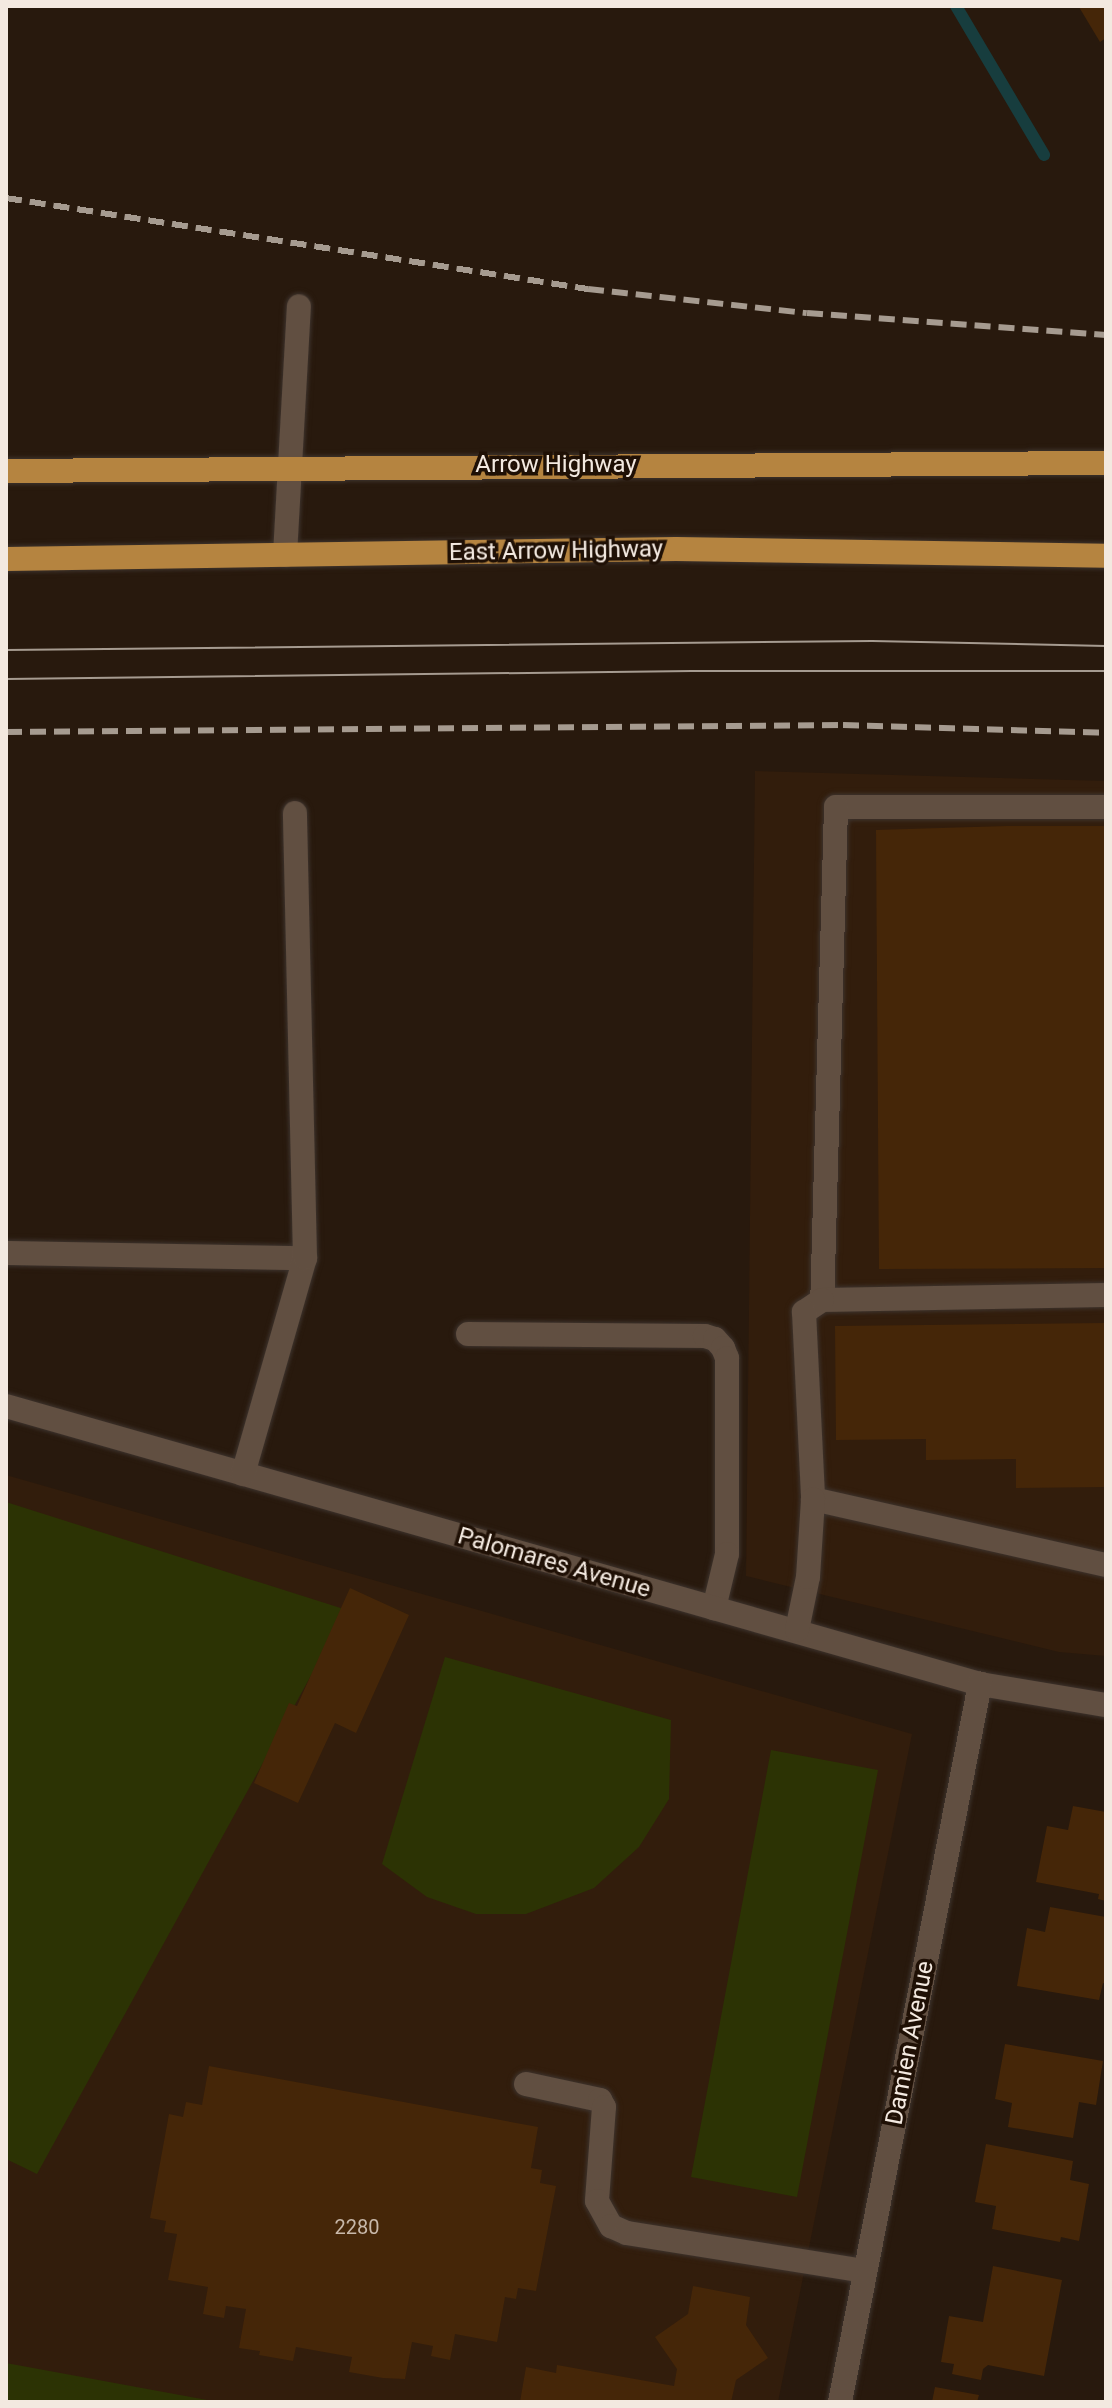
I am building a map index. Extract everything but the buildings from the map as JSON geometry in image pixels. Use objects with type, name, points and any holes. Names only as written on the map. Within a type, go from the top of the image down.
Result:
[{"type":"main road","name":"Arrow Highway","points":[[6,471],[1106,463]]},
{"type":"main road","name":"East Arrow Highway","points":[[6,559],[676,549],[1106,556]]},
{"type":"street","points":[[285,555],[287,467],[299,306]]},
{"type":"street","points":[[822,1300],[836,807],[1106,807]]},
{"type":"street","points":[[243,1474],[305,1258],[295,813]]},
{"type":"street","points":[[6,1253],[305,1258]]},
{"type":"street","points":[[797,1630],[808,1577],[813,1499],[804,1312],[822,1300],[1106,1295]]},
{"type":"street","points":[[468,1334],[705,1336],[715,1339],[727,1358],[727,1554],[714,1608]]},
{"type":"street","name":"Palomares Avenue","points":[[6,1406],[980,1684],[1106,1705]]},
{"type":"street","points":[[813,1499],[1106,1565]]},
{"type":"street","name":"Damien Avenue","points":[[840,2402],[980,1684]]},
{"type":"street","points":[[526,2084],[600,2100],[604,2107],[597,2201],[602,2216],[611,2226],[627,2233],[865,2271]]},
{"type":"shaded area","points":[[755,771],[1106,781],[1106,1656],[1059,1652],[746,1576]]},
{"type":"shaded area","points":[[6,1475],[912,1734],[778,2402],[6,2402]]},
{"type":"green space","points":[[6,1502],[347,1610],[37,2174],[6,2159]]},
{"type":"green space","points":[[445,1657],[671,1720],[669,1799],[639,1847],[594,1888],[526,1914],[476,1914],[427,1897],[382,1864]]},
{"type":"green space","points":[[771,1750],[878,1770],[797,2197],[691,2177]]},
{"type":"green space","points":[[6,2363],[218,2402],[6,2402]]},
{"type":"waterway","points":[[956,6],[1044,155]]},
{"type":"tram line","points":[[6,650],[872,641],[1106,646]]},
{"type":"tram line","points":[[6,679],[692,671],[1106,671]]},
{"type":"railway","points":[[6,198],[588,289],[807,313],[1106,335]]},
{"type":"railway","points":[[6,732],[843,725],[1106,733]]}]
